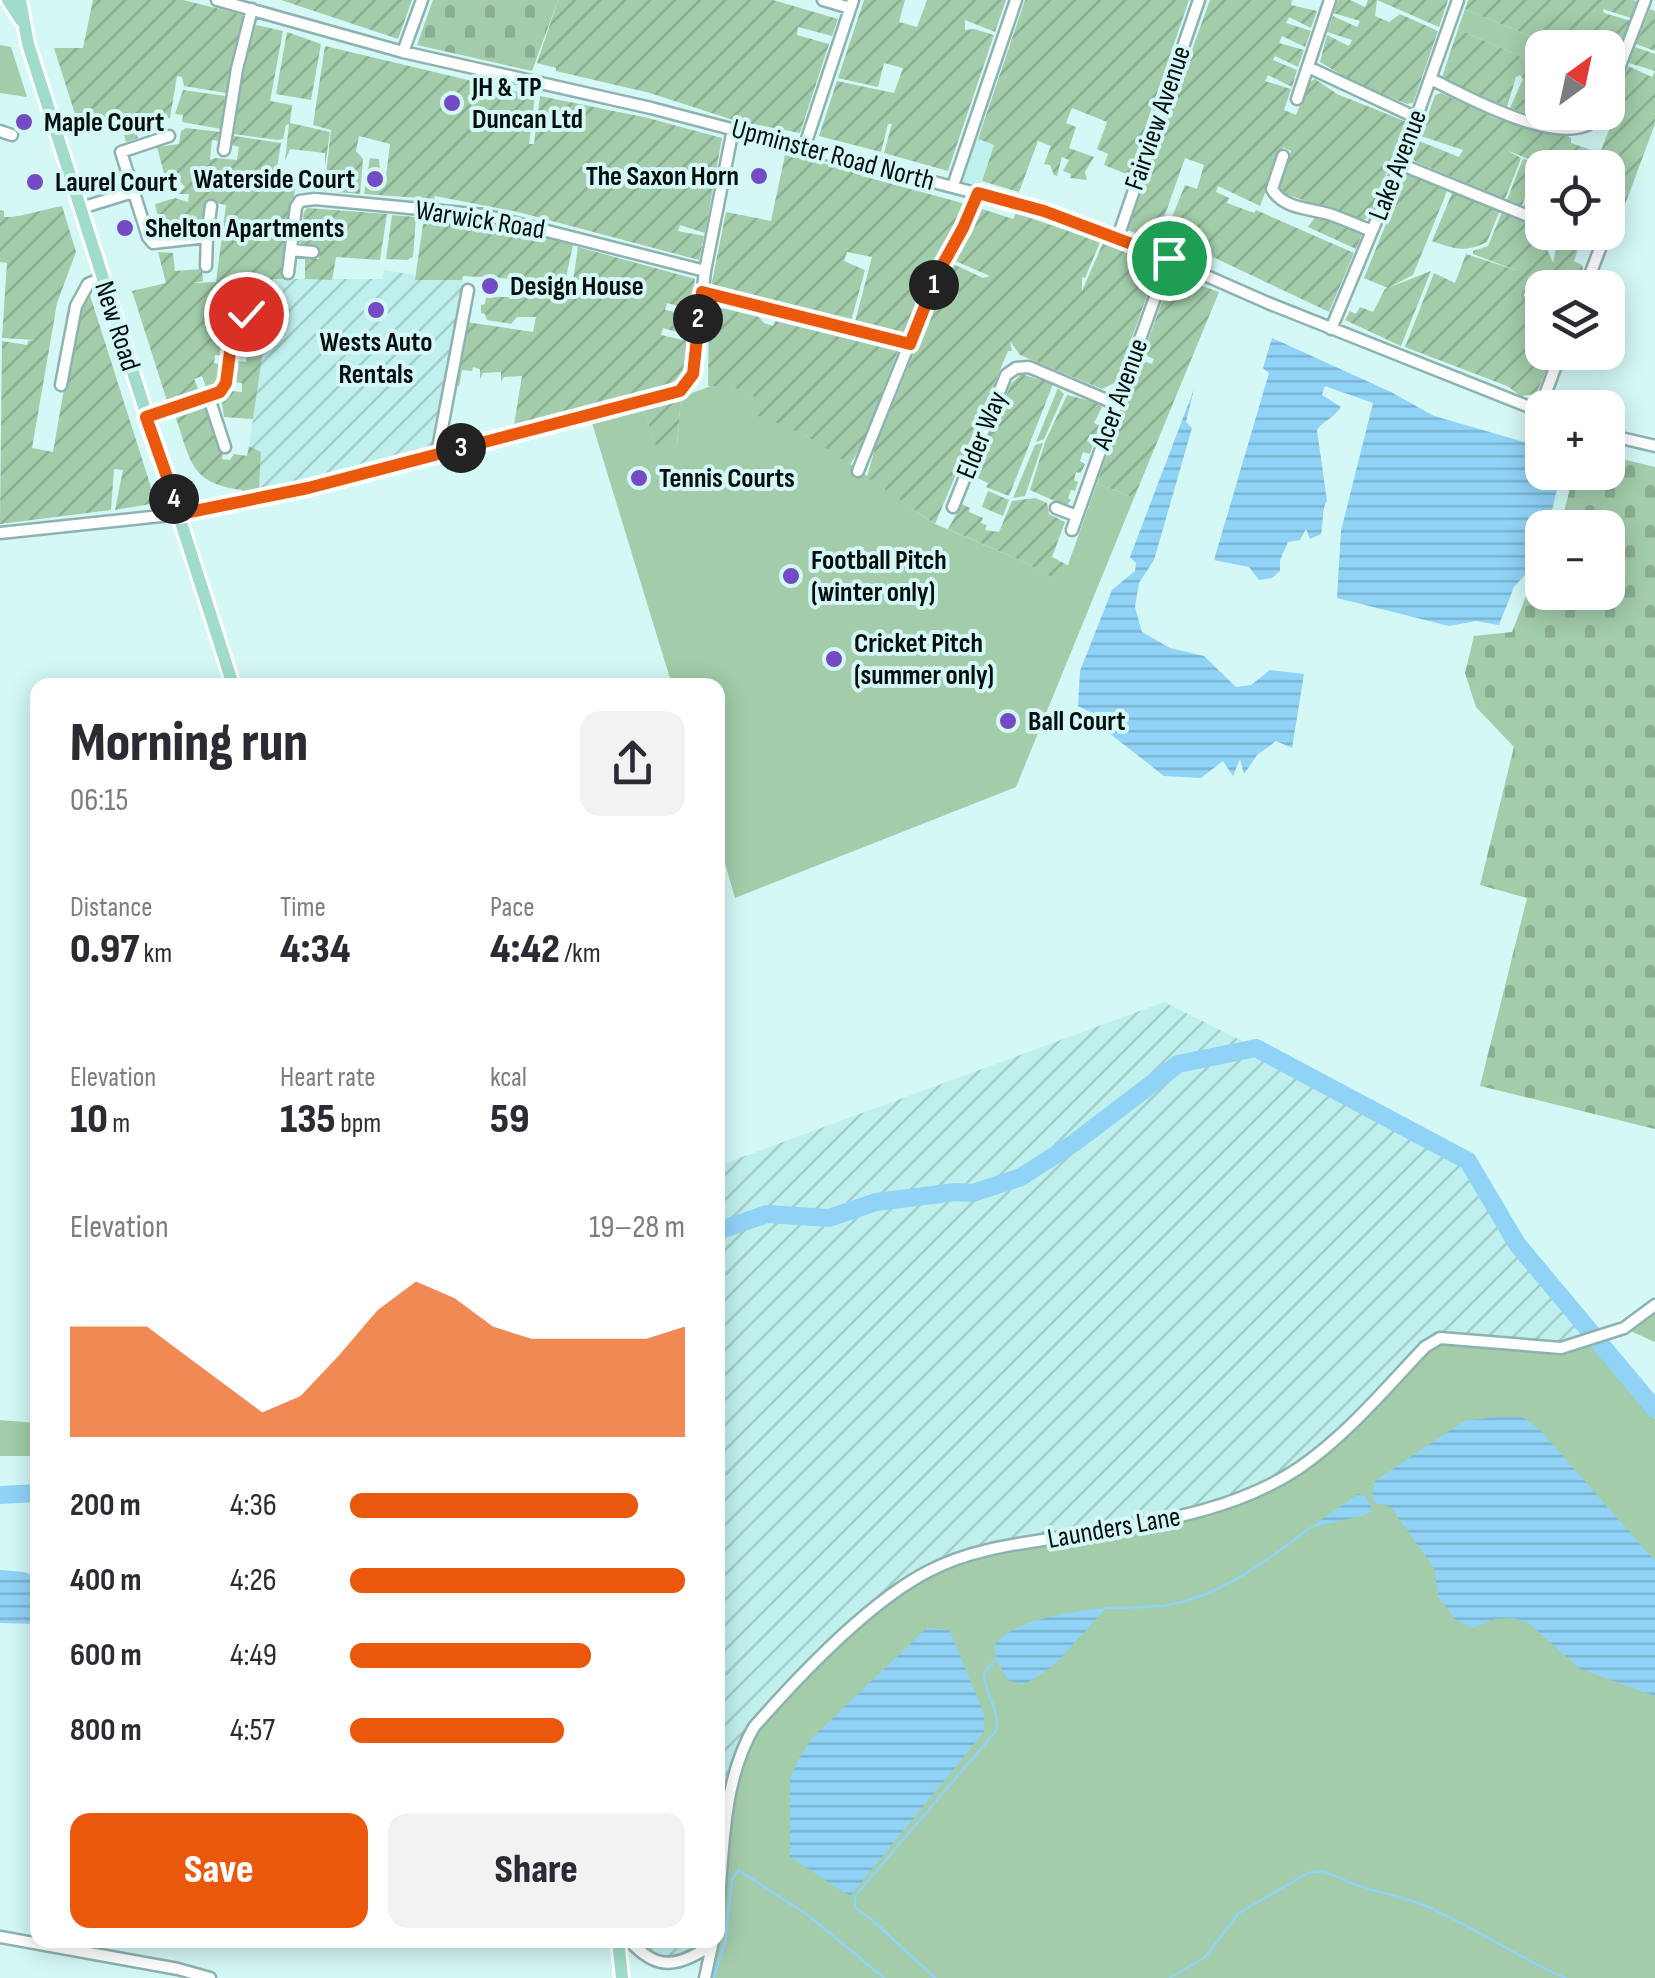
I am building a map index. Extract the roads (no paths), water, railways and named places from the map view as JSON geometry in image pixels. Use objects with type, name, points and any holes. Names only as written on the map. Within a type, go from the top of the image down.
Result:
[{"type":"main road","name":"New Road","points":[[8,0],[22,22]]},
{"type":"main road","name":"New Road","points":[[20,0],[22,22],[232,678]]},
{"type":"main road","points":[[619,1948],[622,1978]]},
{"type":"street","name":"Upminster Road North","points":[[217,0],[403,52],[733,129],[1044,211],[1118,237],[1331,329],[1525,406]]},
{"type":"street","points":[[403,52],[422,0]]},
{"type":"street","points":[[804,148],[852,4],[823,0]]},
{"type":"street","points":[[953,186],[1016,0]]},
{"type":"street","name":"Fairview Avenue","points":[[1118,237],[1199,0]]},
{"type":"street","points":[[1297,99],[1330,0]]},
{"type":"street","name":"Lake Avenue","points":[[1331,329],[1400,164],[1458,0]]},
{"type":"street","points":[[1625,53],[1646,0]]},
{"type":"street","points":[[224,150],[236,70],[252,9]]},
{"type":"street","points":[[1308,67],[1416,118]]},
{"type":"street","points":[[1431,79],[1491,109],[1525,118]]},
{"type":"street","points":[[0,534],[180,514],[308,488],[680,391],[693,374],[705,271],[733,129]]},
{"type":"street","points":[[169,136],[120,152],[148,237],[154,243],[207,236]]},
{"type":"street","points":[[1283,156],[1272,188],[1277,197],[1372,231]]},
{"type":"street","points":[[1400,164],[1525,215]]},
{"type":"street","points":[[81,208],[133,192]]},
{"type":"street","points":[[858,470],[938,273],[978,193]]},
{"type":"street","name":"Warwick Road","points":[[288,273],[296,207],[300,201],[315,199],[484,215],[705,271]]},
{"type":"street","points":[[206,266],[211,206]]},
{"type":"street","points":[[291,250],[313,252]]},
{"type":"street","points":[[1592,270],[1599,250]]},
{"type":"street","points":[[1582,256],[1595,261]]},
{"type":"street","name":"Acer Avenue","points":[[1072,530],[1169,258]]},
{"type":"street","points":[[62,385],[76,306],[88,284],[102,278]]},
{"type":"street","points":[[437,454],[468,290]]},
{"type":"street","points":[[702,292],[910,344]]},
{"type":"street","points":[[146,417],[220,392],[226,383],[234,321],[240,314],[264,317]]},
{"type":"street","points":[[210,318],[234,321]]},
{"type":"street","name":"Elder Way","points":[[953,506],[1006,375],[1016,368],[1029,367],[1116,404]]},
{"type":"street","points":[[209,398],[225,447]]},
{"type":"street","points":[[1625,440],[1655,446]]},
{"type":"street","points":[[1056,508],[1076,516]]},
{"type":"street","name":"Launders Lane","points":[[725,1847],[733,1775],[754,1728],[878,1604],[927,1571],[967,1554],[1185,1516],[1262,1489],[1333,1441],[1425,1346],[1440,1338],[1561,1348],[1624,1328],[1655,1306]]},
{"type":"street","points":[[0,1937],[30,1942]]},
{"type":"street","points":[[63,1948],[178,1968],[210,1978]]},
{"type":"street","points":[[637,1948],[647,1957],[666,1964],[690,1959],[704,1948]]},
{"type":"street","points":[[706,1978],[711,1948]]},
{"type":"waterway","points":[[725,1229],[767,1214],[829,1218],[876,1202],[973,1193],[1021,1177],[1074,1143],[1178,1064],[1256,1048],[1468,1161],[1517,1244],[1655,1409]]},
{"type":"waterway","points":[[0,1495],[30,1493]]},
{"type":"waterway","points":[[1106,1608],[1168,1605],[1207,1594],[1261,1564],[1310,1528]]},
{"type":"waterway","points":[[935,1978],[855,1908],[855,1896],[996,1731],[996,1716],[984,1673],[997,1658]]},
{"type":"waterway","points":[[725,1943],[732,1880],[738,1870],[808,1915],[884,1978]]},
{"type":"waterway","points":[[1170,1978],[1205,1957],[1239,1913],[1315,1872],[1426,1906],[1565,1978]]},
{"type":"waterway","points":[[713,1978],[723,1948]]},
{"type":"place","name":"JH & TP Duncan Ltd","points":[[452,103]]},
{"type":"place","name":"Maple Court","points":[[24,122]]},
{"type":"place","name":"The Saxon Horn","points":[[759,176]]},
{"type":"place","name":"Waterside Court","points":[[375,179]]},
{"type":"place","name":"Laurel Court","points":[[35,182]]},
{"type":"place","name":"Shelton Apartments","points":[[125,228]]},
{"type":"place","name":"Design House","points":[[490,286]]},
{"type":"place","name":"Wests Auto Rentals","points":[[376,310]]},
{"type":"place","name":"Tennis Courts","points":[[639,478]]},
{"type":"place","name":"Football Pitch (winter only)","points":[[791,576]]},
{"type":"place","name":"Cricket Pitch (summer only)","points":[[834,659]]},
{"type":"place","name":"Ball Court","points":[[1008,721]]}]
